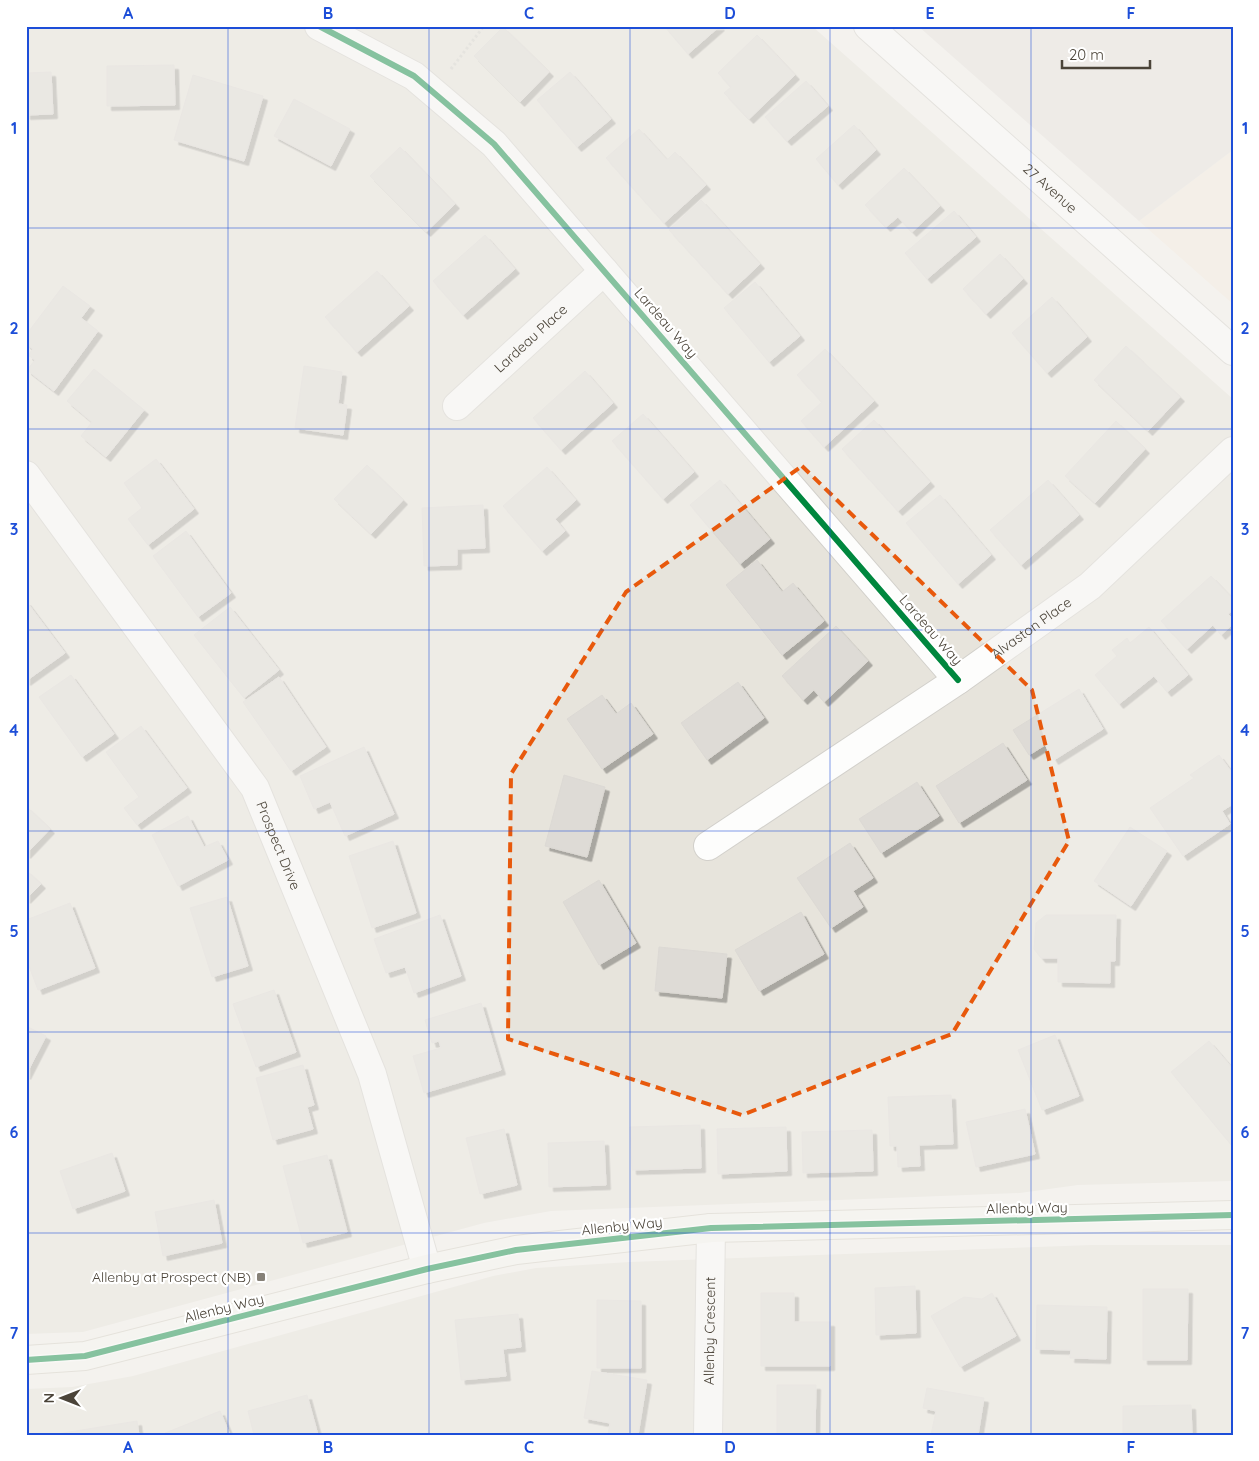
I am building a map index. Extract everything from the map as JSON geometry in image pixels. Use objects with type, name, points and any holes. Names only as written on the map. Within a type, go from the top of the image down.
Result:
[{"type":"street","name":"Lardeau Way","points":[[319,26],[414,76],[494,144],[958,680]]},
{"type":"street","name":"27 Avenue","points":[[868,26],[1233,350]]},
{"type":"street","name":"Lardeau Place","points":[[457,406],[604,272]]},
{"type":"street","name":"Alvaston Place","points":[[708,846],[958,680],[1090,586],[1233,451]]},
{"type":"street","name":"Prospect Drive","points":[[26,475],[255,788],[372,1074],[427,1269]]},
{"type":"street","name":"Allenby Way","points":[[26,1360],[85,1356],[427,1269],[516,1250],[711,1228],[1233,1215]]},
{"type":"street","name":"Allenby Crescent","points":[[708,1435],[711,1228]]},
{"type":"path","points":[[433,92],[484,26]]},
{"type":"highlighted area","points":[[802,466],[1032,690],[1069,841],[952,1034],[742,1115],[508,1039],[511,774],[626,592]]},
{"type":"shaded area","points":[[26,26],[812,26],[1233,399],[1233,1181],[1078,1185],[1020,1193],[551,1211],[484,1223],[83,1332],[26,1334]]},
{"type":"shaded area","points":[[918,26],[1233,26],[1233,150],[1139,221]]},
{"type":"shaded area","points":[[1233,150],[1233,304],[1139,221]]},
{"type":"shaded area","points":[[1091,1245],[1233,1245],[1233,1435],[26,1435],[26,1389],[72,1387],[133,1376],[493,1276],[536,1268],[629,1262]]},
{"type":"building","points":[[666,26],[720,26],[688,54]]},
{"type":"building","points":[[503,27],[549,72],[520,102],[474,56]]},
{"type":"building","points":[[757,35],[795,75],[749,119],[724,93],[731,87],[718,73]]},
{"type":"building","points":[[174,65],[175,105],[107,106],[107,66]]},
{"type":"building","points":[[51,72],[53,114],[26,115],[26,73]]},
{"type":"building","points":[[570,72],[611,119],[577,147],[537,100]]},
{"type":"building","points":[[193,75],[263,96],[244,161],[174,140]]},
{"type":"building","points":[[806,81],[828,106],[787,141],[765,117]]},
{"type":"building","points":[[294,99],[350,129],[331,166],[274,136]]},
{"type":"building","points":[[854,125],[876,150],[838,185],[816,159]]},
{"type":"building","points":[[639,129],[667,160],[675,152],[706,185],[664,223],[606,158]]},
{"type":"building","points":[[400,147],[455,204],[426,232],[370,176]]},
{"type":"building","points":[[904,168],[940,206],[912,232],[898,217],[886,227],[865,205]]},
{"type":"building","points":[[701,200],[760,264],[728,294],[669,230]]},
{"type":"building","points":[[954,211],[976,237],[927,279],[905,253]]},
{"type":"building","points":[[485,235],[515,269],[463,315],[433,281]]},
{"type":"building","points":[[1000,254],[1023,279],[986,314],[963,289]]},
{"type":"building","points":[[377,271],[409,306],[357,352],[325,317]]},
{"type":"building","points":[[755,282],[800,336],[769,362],[724,308]]},
{"type":"building","points":[[63,286],[90,306],[81,318],[98,331],[54,391],[27,370],[35,360],[28,355],[33,349],[26,344],[26,335]]},
{"type":"building","points":[[1052,297],[1087,337],[1047,373],[1012,333]]},
{"type":"building","points":[[1126,346],[1180,397],[1148,431],[1094,380]]},
{"type":"building","points":[[825,349],[874,401],[824,447],[801,421],[822,402],[797,375]]},
{"type":"building","points":[[304,366],[342,372],[338,404],[347,405],[343,435],[295,428]]},
{"type":"building","points":[[94,369],[144,410],[106,457],[81,436],[92,422],[67,401]]},
{"type":"building","points":[[585,371],[613,403],[561,450],[533,418]]},
{"type":"building","points":[[643,414],[694,472],[663,499],[612,441]]},
{"type":"building","points":[[874,420],[930,482],[898,511],[842,449]]},
{"type":"building","points":[[1116,421],[1145,449],[1095,503],[1065,476]]},
{"type":"building","points":[[156,459],[194,509],[148,545],[128,519],[142,508],[124,483]]},
{"type":"building","points":[[367,465],[403,500],[371,534],[334,499]]},
{"type":"building","points":[[547,467],[576,500],[555,519],[565,531],[542,551],[503,506]]},
{"type":"building","points":[[720,480],[770,539],[740,564],[690,505]]},
{"type":"building","points":[[1048,480],[1079,515],[1021,565],[990,530]]},
{"type":"building","points":[[940,495],[991,555],[958,584],[906,523]]},
{"type":"building","points":[[483,505],[485,548],[457,549],[457,565],[424,566],[422,508]]},
{"type":"building","points":[[186,531],[231,593],[198,617],[153,556]]},
{"type":"building","points":[[757,560],[782,592],[793,583],[824,621],[782,655],[726,585]]},
{"type":"building","points":[[1211,576],[1233,599],[1233,610],[1228,614],[1233,619],[1233,624],[1221,635],[1213,625],[1187,649],[1161,621]]},
{"type":"building","points":[[26,601],[65,653],[26,681]]},
{"type":"building","points":[[230,607],[279,670],[244,698],[194,635]]},
{"type":"building","points":[[836,626],[868,661],[824,702],[814,690],[803,700],[782,676]]},
{"type":"building","points":[[1149,627],[1188,675],[1167,692],[1154,676],[1119,704],[1095,675],[1117,656],[1112,650],[1127,638],[1130,643]]},
{"type":"building","points":[[71,675],[114,734],[82,757],[39,697]]},
{"type":"building","points":[[279,677],[326,747],[291,771],[243,702]]},
{"type":"building","points":[[738,682],[764,718],[707,760],[681,723]]},
{"type":"building","points":[[1079,689],[1103,729],[1054,760],[1045,745],[1029,755],[1013,730]]},
{"type":"building","points":[[602,695],[616,714],[631,703],[653,734],[602,769],[567,719]]},
{"type":"building","points":[[141,726],[187,788],[137,825],[124,808],[139,797],[106,752]]},
{"type":"building","points":[[1003,743],[1027,780],[959,823],[936,786]]},
{"type":"building","points":[[364,747],[394,814],[345,836],[330,802],[314,809],[300,776]]},
{"type":"building","points":[[1219,755],[1233,774],[1233,804],[1222,811],[1230,824],[1183,856],[1150,808],[1194,778],[1190,775]]},
{"type":"building","points":[[564,775],[605,787],[587,857],[545,846]]},
{"type":"building","points":[[917,782],[939,816],[881,853],[859,819]]},
{"type":"building","points":[[26,806],[50,829],[26,854]]},
{"type":"building","points":[[188,816],[204,847],[218,841],[228,860],[178,886],[152,835]]},
{"type":"building","points":[[1130,827],[1167,851],[1131,906],[1094,881]]},
{"type":"building","points":[[393,841],[416,913],[372,928],[349,856]]},
{"type":"building","points":[[850,843],[873,878],[853,891],[863,907],[831,928],[797,878]]},
{"type":"building","points":[[26,870],[41,884],[26,899]]},
{"type":"building","points":[[599,880],[636,943],[599,965],[563,902]]},
{"type":"building","points":[[227,897],[248,966],[212,977],[190,908]]},
{"type":"building","points":[[70,903],[95,968],[38,990],[26,958],[26,920]]},
{"type":"building","points":[[801,912],[824,954],[759,991],[735,950]]},
{"type":"building","points":[[440,915],[461,976],[414,993],[405,967],[386,973],[374,939]]},
{"type":"building","points":[[1046,915],[1116,915],[1115,961],[1110,961],[1110,983],[1058,982],[1058,958],[1041,958],[1034,949],[1036,923]]},
{"type":"building","points":[[659,947],[727,954],[722,998],[655,991]]},
{"type":"building","points":[[274,990],[296,1052],[256,1067],[233,1004]]},
{"type":"building","points":[[481,1003],[501,1070],[424,1093],[413,1056],[441,1048],[439,1041],[432,1043],[425,1020]]},
{"type":"building","points":[[26,1026],[46,1036],[26,1075]]},
{"type":"building","points":[[1055,1035],[1079,1096],[1042,1110],[1018,1050]]},
{"type":"building","points":[[1209,1041],[1233,1069],[1233,1147],[1171,1072]]},
{"type":"building","points":[[303,1065],[314,1105],[307,1107],[313,1129],[273,1140],[256,1078]]},
{"type":"building","points":[[951,1095],[953,1144],[919,1145],[920,1166],[898,1167],[897,1146],[890,1146],[888,1097]]},
{"type":"building","points":[[1025,1109],[1035,1154],[976,1167],[966,1122]]},
{"type":"building","points":[[700,1125],[701,1168],[632,1170],[630,1127]]},
{"type":"building","points":[[786,1127],[787,1171],[718,1174],[717,1129]]},
{"type":"building","points":[[504,1129],[517,1185],[480,1194],[466,1138]]},
{"type":"building","points":[[872,1130],[873,1171],[803,1173],[802,1132]]},
{"type":"building","points":[[604,1141],[606,1185],[549,1187],[548,1143]]},
{"type":"building","points":[[112,1153],[125,1191],[73,1209],[60,1171]]},
{"type":"building","points":[[327,1155],[347,1232],[303,1243],[283,1166]]},
{"type":"building","points":[[214,1200],[222,1243],[163,1256],[155,1212]]},
{"type":"building","points":[[915,1286],[916,1333],[876,1335],[875,1288]]},
{"type":"building","points":[[1143,1289],[1188,1289],[1187,1360],[1143,1360]]},
{"type":"building","points":[[761,1293],[794,1293],[794,1322],[830,1322],[830,1366],[761,1366]]},
{"type":"building","points":[[992,1293],[1016,1336],[960,1367],[931,1316],[964,1297],[982,1299]]},
{"type":"building","points":[[597,1300],[641,1301],[641,1368],[597,1368]]},
{"type":"building","points":[[1037,1305],[1107,1307],[1106,1359],[1070,1358],[1071,1350],[1036,1349]]},
{"type":"building","points":[[518,1314],[521,1347],[503,1349],[506,1376],[461,1380],[455,1320]]},
{"type":"building","points":[[592,1371],[647,1380],[638,1435],[608,1435],[610,1423],[584,1418]]},
{"type":"building","points":[[777,1385],[816,1385],[815,1435],[777,1435]]},
{"type":"building","points":[[927,1388],[984,1398],[978,1435],[931,1435],[936,1411],[923,1408]]},
{"type":"building","points":[[307,1395],[318,1435],[254,1435],[248,1411]]},
{"type":"building","points":[[1191,1405],[1192,1435],[1123,1435],[1123,1406]]},
{"type":"building","points":[[220,1411],[230,1435],[165,1435],[165,1433]]},
{"type":"building","points":[[137,1421],[139,1435],[57,1435],[57,1434]]},
{"type":"cycle path","points":[[319,26],[414,76],[494,144],[958,680]]},
{"type":"cycle path","points":[[26,1360],[85,1356],[427,1269],[516,1250],[711,1228],[1233,1215]]},
{"type":"place","name":"Allenby at Prospect (NB)","points":[[261,1277]]}]
